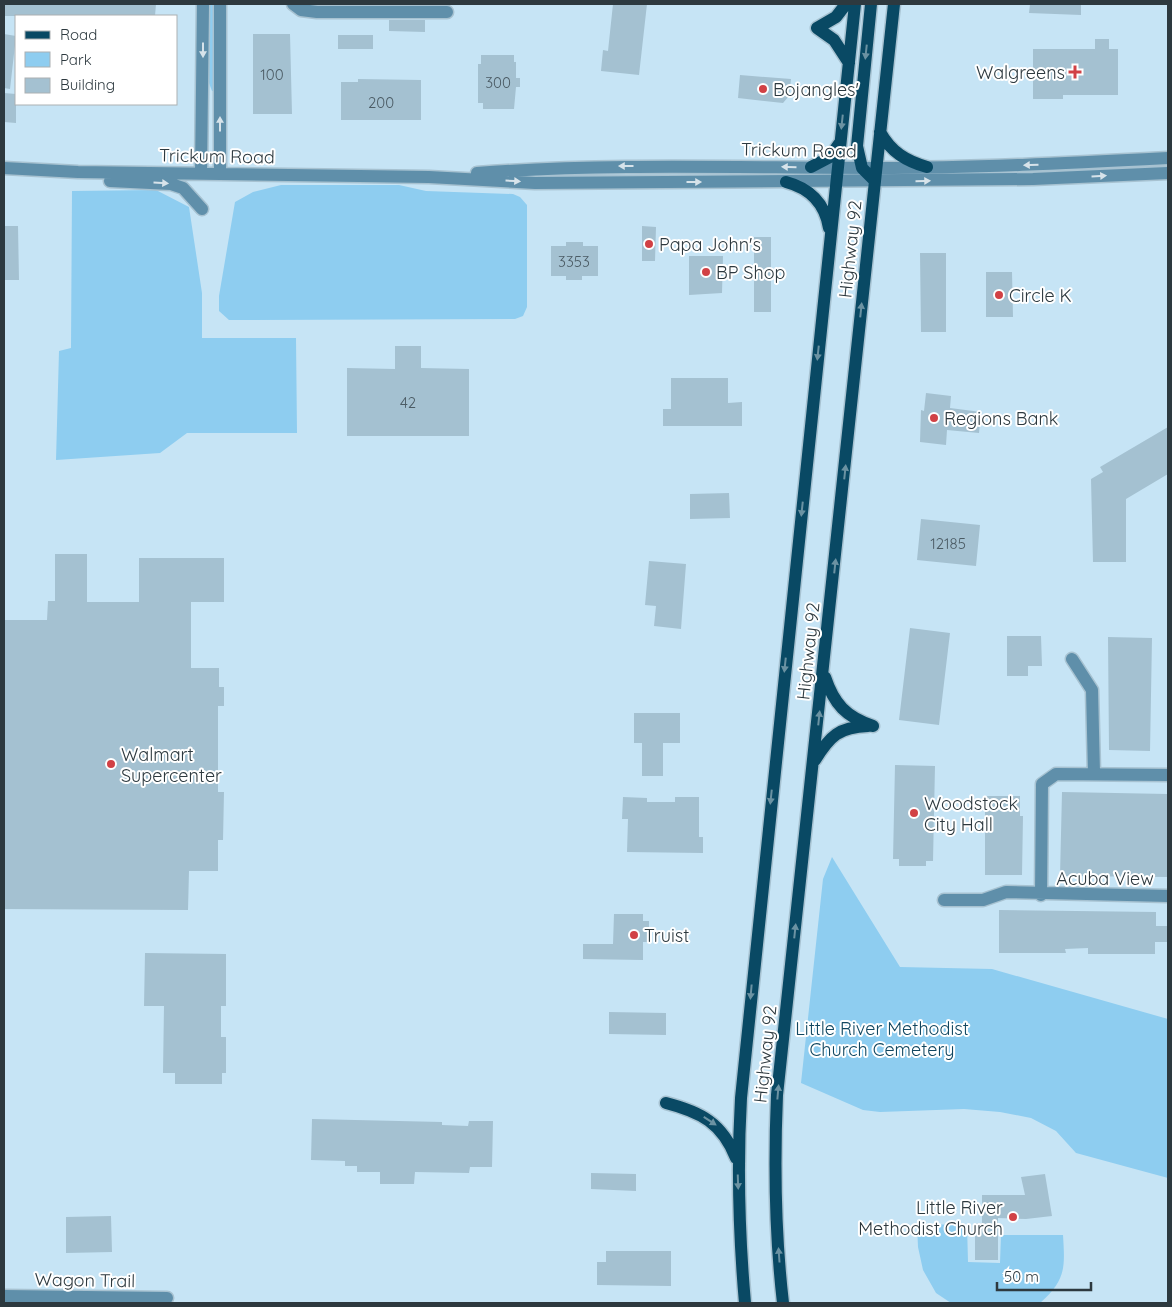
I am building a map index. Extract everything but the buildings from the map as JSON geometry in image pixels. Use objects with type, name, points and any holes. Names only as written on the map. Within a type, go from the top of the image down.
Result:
[{"type":"main road","points":[[846,4],[831,20],[817,28],[834,40],[849,63]]},
{"type":"main road","name":"Highway 92","points":[[745,1303],[740,1244],[738,1162],[741,1098],[760,900],[855,4]]},
{"type":"main road","points":[[871,4],[857,146],[862,168],[875,181]]},
{"type":"main road","name":"Highway 92","points":[[783,1303],[776,1226],[774,1151],[777,1095],[824,674],[894,4]]},
{"type":"main road","points":[[880,132],[889,147],[898,156],[928,167]]},
{"type":"main road","points":[[811,167],[830,157],[840,141]]},
{"type":"main road","points":[[786,182],[807,190],[814,196],[825,213],[831,235]]},
{"type":"main road","points":[[814,762],[837,733],[850,728],[873,726],[852,717],[838,706],[824,674]]},
{"type":"main road","points":[[666,1104],[693,1110],[717,1126],[733,1149],[738,1162]]},
{"type":"street","points":[[201,173],[202,4]]},
{"type":"street","points":[[220,4],[220,173]]},
{"type":"street","points":[[293,4],[301,10],[317,12],[447,12]]},
{"type":"street","name":"Trickum Road","points":[[429,177],[596,166],[876,168],[1033,165],[1168,158]]},
{"type":"street","name":"Trickum Road","points":[[4,168],[80,172],[429,177],[535,183],[1033,179],[1168,173]]},
{"type":"street","points":[[80,172],[91,180],[171,184],[183,188],[202,209]]},
{"type":"street","points":[[1072,658],[1092,690],[1094,773]]},
{"type":"street","name":"Acuba View","points":[[1041,895],[1042,784],[1056,774],[1168,775]]},
{"type":"street","name":"Acuba View","points":[[944,900],[983,900],[1006,892],[1041,895],[1168,896]]},
{"type":"street","name":"Wagon Trail","points":[[4,1296],[167,1298]]},
{"type":"green space","points":[[208,4],[216,4],[214,91],[212,91],[209,83]]},
{"type":"green space","points":[[281,185],[399,185],[426,191],[513,194],[520,197],[527,205],[527,307],[523,316],[515,319],[229,320],[219,311],[219,296],[235,202],[253,192]]},
{"type":"green space","points":[[156,190],[189,207],[202,293],[202,338],[296,338],[297,433],[187,433],[160,453],[56,460],[59,351],[71,348],[72,191]]},
{"type":"green space","name":"Little River Methodist Church Cemetery","points":[[832,857],[900,967],[992,969],[1168,1019],[1168,1178],[1076,1153],[1056,1131],[1031,1118],[1000,1112],[964,1109],[880,1112],[863,1110],[801,1083],[823,879]]},
{"type":"green space","points":[[917,1224],[967,1225],[968,1262],[1000,1263],[1001,1235],[1063,1235],[1064,1256],[1062,1273],[1055,1287],[1040,1303],[951,1303],[936,1293],[923,1270],[918,1247]]},
{"type":"place","name":"Walgreens","points":[[1075,72]]},
{"type":"place","name":"Bojangles'","points":[[763,89]]},
{"type":"place","name":"Papa John's","points":[[649,244]]},
{"type":"place","name":"BP Shop","points":[[706,272]]},
{"type":"place","name":"Circle K","points":[[999,295]]},
{"type":"place","name":"Regions Bank","points":[[934,418]]},
{"type":"place","name":"Walmart Supercenter","points":[[111,764]]},
{"type":"place","name":"Woodstock City Hall","points":[[914,813]]},
{"type":"place","name":"Truist","points":[[634,935]]},
{"type":"place","name":"Little River Methodist Church","points":[[1013,1217]]}]
